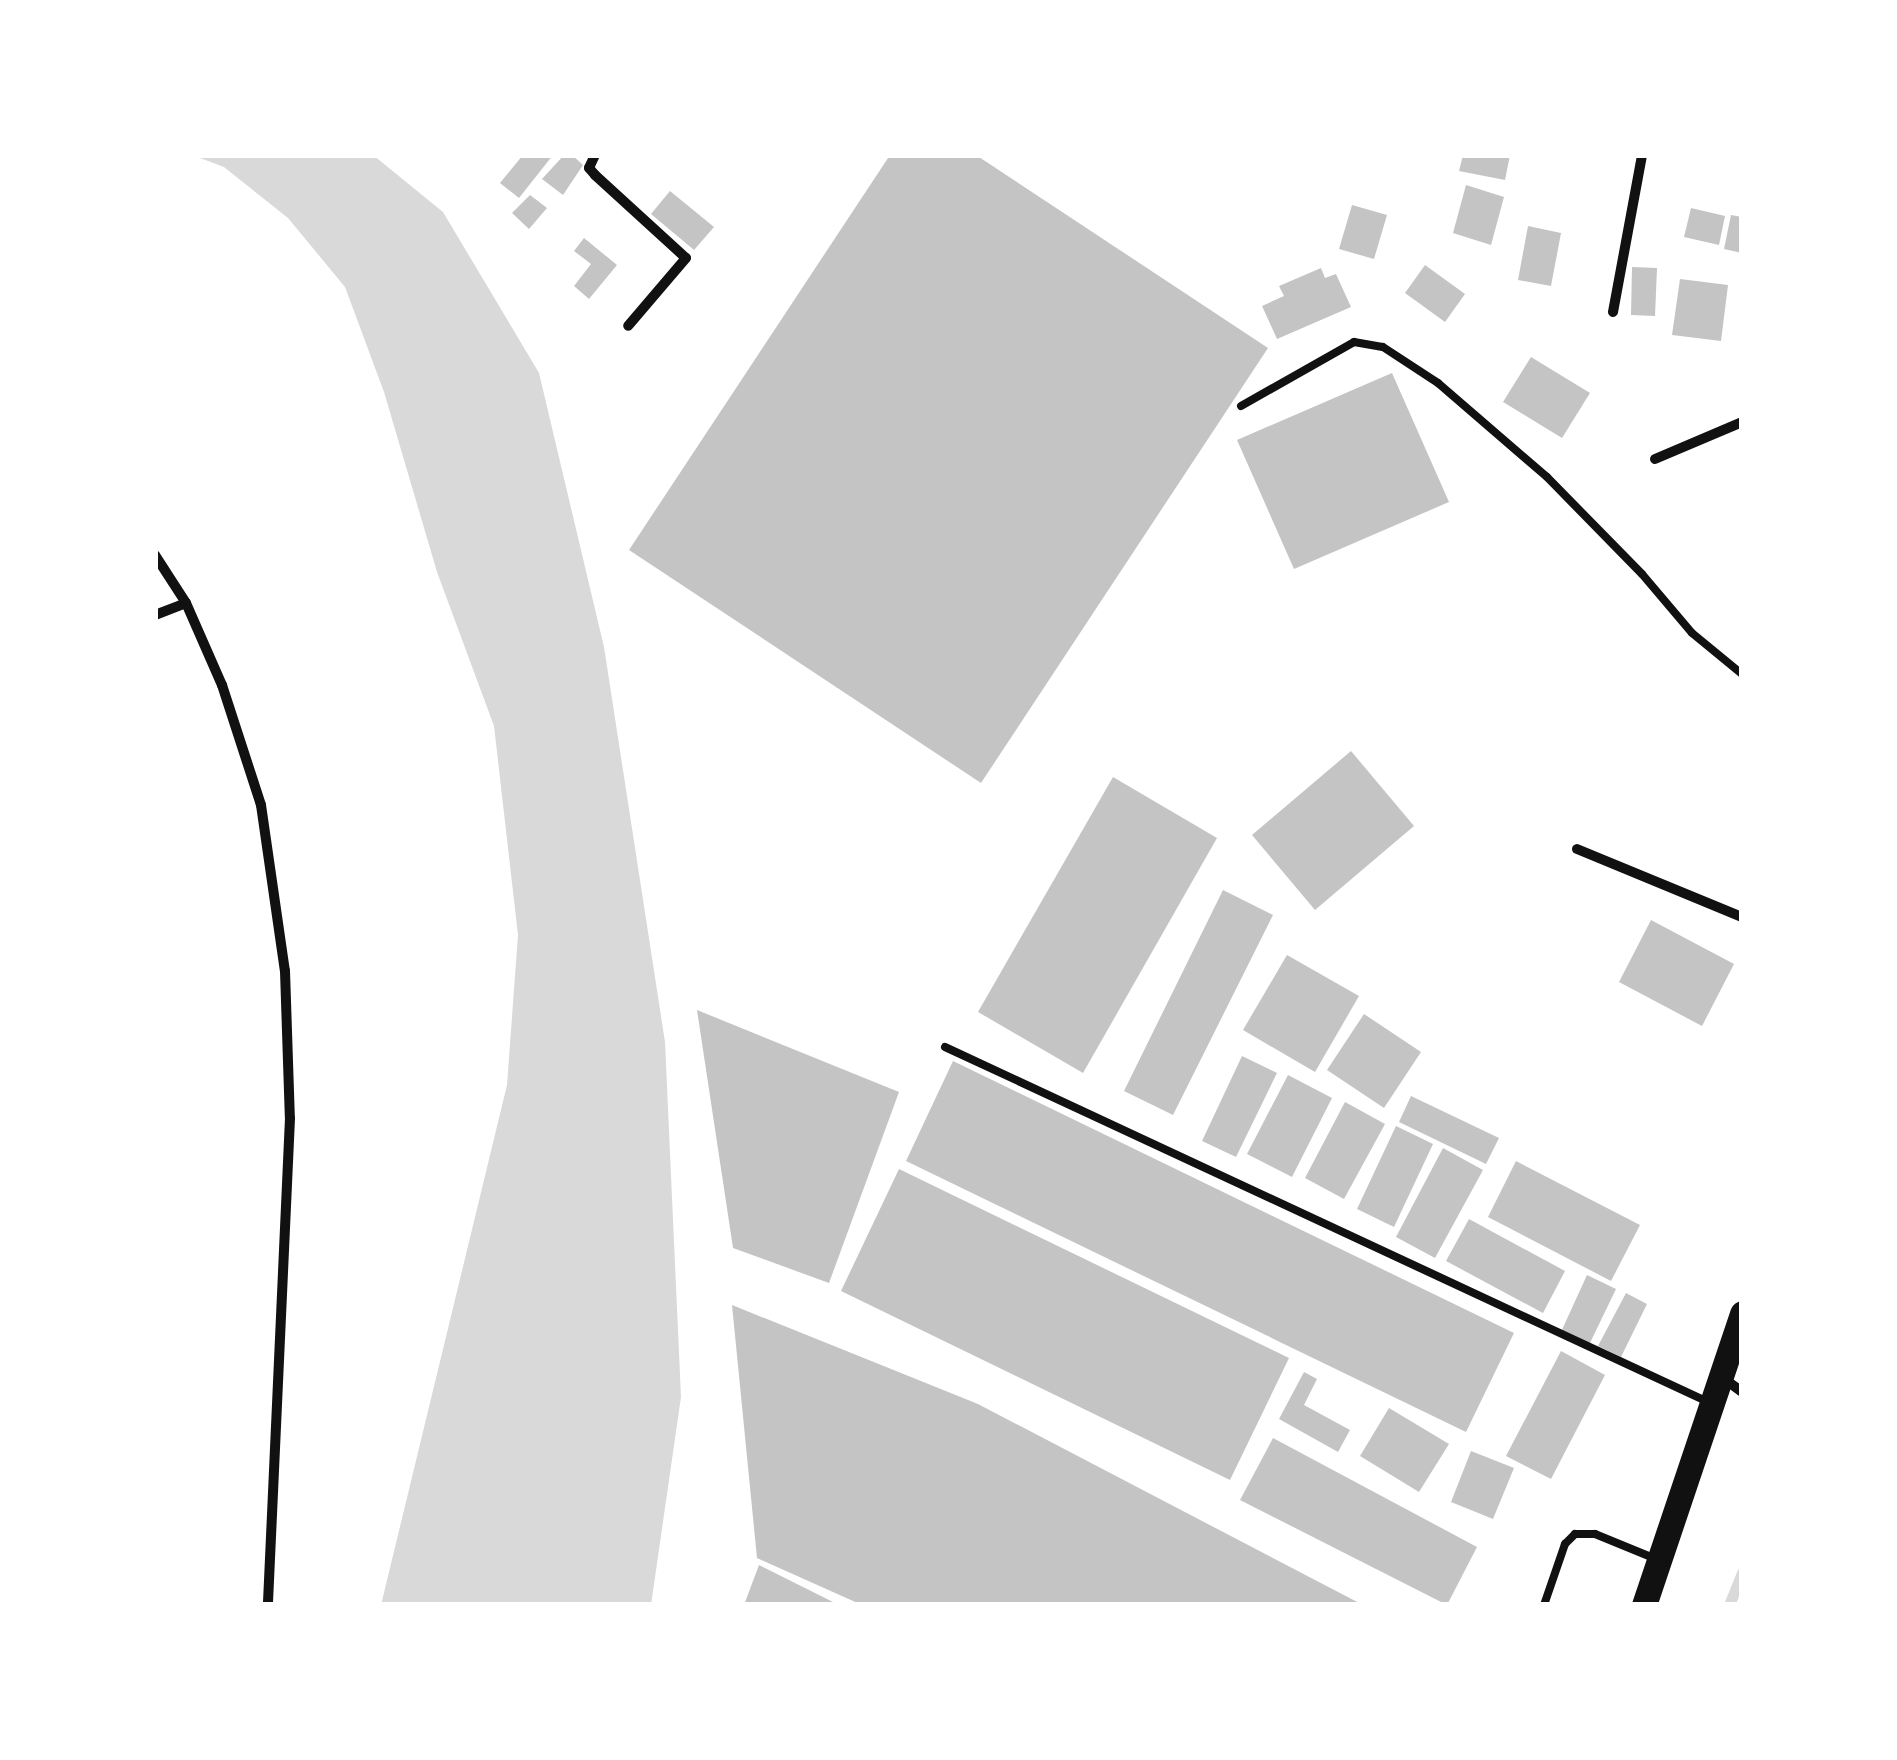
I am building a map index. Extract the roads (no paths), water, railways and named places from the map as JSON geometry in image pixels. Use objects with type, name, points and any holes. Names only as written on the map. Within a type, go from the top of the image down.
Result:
[{"type":"main road","points":[[1644,1605],[1742,1313]]},
{"type":"street","points":[[595,155],[589,168],[686,258],[628,326]]},
{"type":"street","points":[[1613,312],[1642,155]]},
{"type":"street","points":[[1655,459],[1742,422]]},
{"type":"street","points":[[155,555],[186,602],[222,684],[262,805],[285,971],[290,1118],[268,1605]]},
{"type":"street","points":[[155,615],[186,602]]},
{"type":"street","points":[[1577,849],[1742,917]]},
{"type":"street","points":[[1721,1377],[1742,1392]]},
{"type":"lane","points":[[1241,406],[1354,342],[1383,348],[1438,383],[1547,477],[1642,574],[1692,633],[1742,674]]},
{"type":"lane","points":[[944,1047],[1712,1404]]},
{"type":"lane","points":[[1544,1605],[1565,1544],[1576,1534],[1595,1534],[1659,1561]]},
{"type":"waterway","points":[[1729,1605],[1742,1572]]}]
